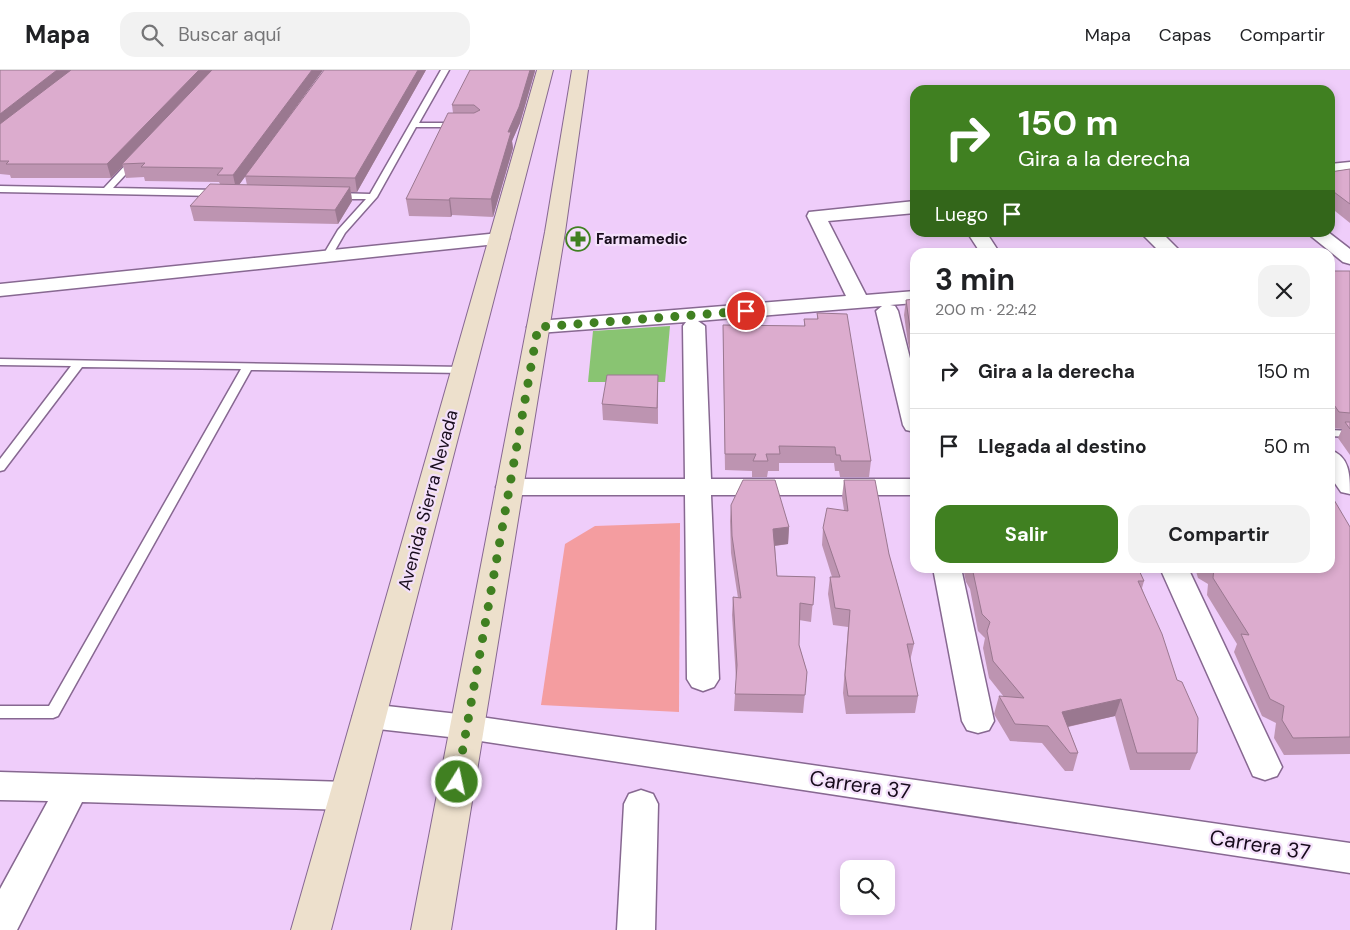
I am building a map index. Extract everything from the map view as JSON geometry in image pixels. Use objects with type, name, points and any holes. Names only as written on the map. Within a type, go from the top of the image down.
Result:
[{"type":"main road","name":"Avenida Sierra Nevada","points":[[311,930],[545,70]]},
{"type":"main road","points":[[431,930],[555,232],[580,70]]},
{"type":"street","points":[[1335,168],[1350,167]]},
{"type":"street","points":[[859,302],[816,216],[910,207]]},
{"type":"street","points":[[979,237],[986,248]]},
{"type":"street","points":[[1154,237],[1167,248]]},
{"type":"street","points":[[1321,237],[1350,259]]},
{"type":"street","points":[[0,290],[499,239]]},
{"type":"street","points":[[1335,260],[1350,259]]},
{"type":"street","points":[[538,327],[910,297]]},
{"type":"street","points":[[887,311],[910,405]]},
{"type":"street","points":[[694,326],[703,679]]},
{"type":"street","points":[[1335,465],[1350,486]]},
{"type":"street","points":[[509,487],[910,488]]},
{"type":"street","points":[[948,573],[978,721]]},
{"type":"street","points":[[1176,573],[1266,767]]},
{"type":"street","name":"Carrera 37","points":[[369,716],[467,727],[1350,858]]},
{"type":"street","points":[[0,786],[347,796]]},
{"type":"street","points":[[0,926],[72,788]]},
{"type":"street","points":[[636,930],[641,804]]},
{"type":"lane","points":[[327,257],[341,232],[373,196],[445,70]]},
{"type":"lane","points":[[415,124],[467,125]]},
{"type":"lane","points":[[106,190],[139,155]]},
{"type":"lane","points":[[0,189],[231,193]]},
{"type":"lane","points":[[326,195],[373,196]]},
{"type":"lane","points":[[0,362],[464,370]]},
{"type":"lane","points":[[0,467],[79,363]]},
{"type":"lane","points":[[0,712],[53,712],[248,366]]},
{"type":"lane","points":[[1335,433],[1350,434]]},
{"type":"shaded area","points":[[670,326],[665,382],[588,382],[593,331]]},
{"type":"shaded area","points":[[680,523],[679,712],[541,705],[565,544],[595,526]]},
{"type":"building","points":[[0,70],[57,70],[0,114]]},
{"type":"building","points":[[71,70],[199,70],[107,164],[6,164],[9,161],[0,161],[0,124]]},
{"type":"building","points":[[212,70],[312,70],[233,175],[217,175],[223,168],[141,167],[145,163],[122,164]]},
{"type":"building","points":[[324,70],[418,70],[355,178],[245,176]]},
{"type":"building","points":[[470,70],[530,70],[519,107],[508,132],[511,132],[491,199],[406,199],[448,113],[474,113],[480,110],[474,105],[452,105]]},
{"type":"building","points":[[1350,169],[1350,204],[1335,193],[1335,171]]},
{"type":"building","points":[[210,184],[350,187],[335,210],[190,206]]},
{"type":"building","points":[[1335,271],[1350,271],[1350,413],[1339,412],[1335,406]]},
{"type":"building","points":[[906,300],[910,300],[910,328]]},
{"type":"building","points":[[817,313],[847,314],[871,461],[841,461],[840,455],[836,455],[835,447],[779,446],[780,454],[766,454],[768,461],[753,461],[756,454],[725,454],[723,325],[805,326],[804,319],[818,319]]},
{"type":"building","points":[[607,375],[658,375],[657,408],[602,404]]},
{"type":"building","points":[[1345,422],[1350,422],[1350,429]]},
{"type":"building","points":[[743,480],[775,480],[789,527],[773,529],[777,576],[815,577],[813,605],[800,603],[799,645],[807,672],[805,695],[735,694],[737,665],[733,597],[741,598],[732,536],[731,505]]},
{"type":"building","points":[[844,480],[875,480],[889,554],[914,644],[907,644],[918,696],[848,696],[845,675],[850,610],[835,608],[830,577],[840,577],[823,528],[827,508],[848,511]]},
{"type":"building","points":[[1335,502],[1350,527],[1350,737],[1293,738],[1282,720],[1284,706],[1270,699],[1241,634],[1249,635],[1213,578],[1214,573],[1335,573]]},
{"type":"building","points":[[973,573],[1140,573],[1144,581],[1138,581],[1162,634],[1177,680],[1182,682],[1198,718],[1197,753],[1137,753],[1121,699],[1062,712],[1078,753],[1070,753],[1048,726],[1015,724],[999,696],[1024,698],[993,661],[987,631],[990,622],[982,614]]},
{"type":"place","name":"Farmamedic","points":[[578,239]]},
{"type":"route","points":[[457,782],[538,327],[746,311]]}]
